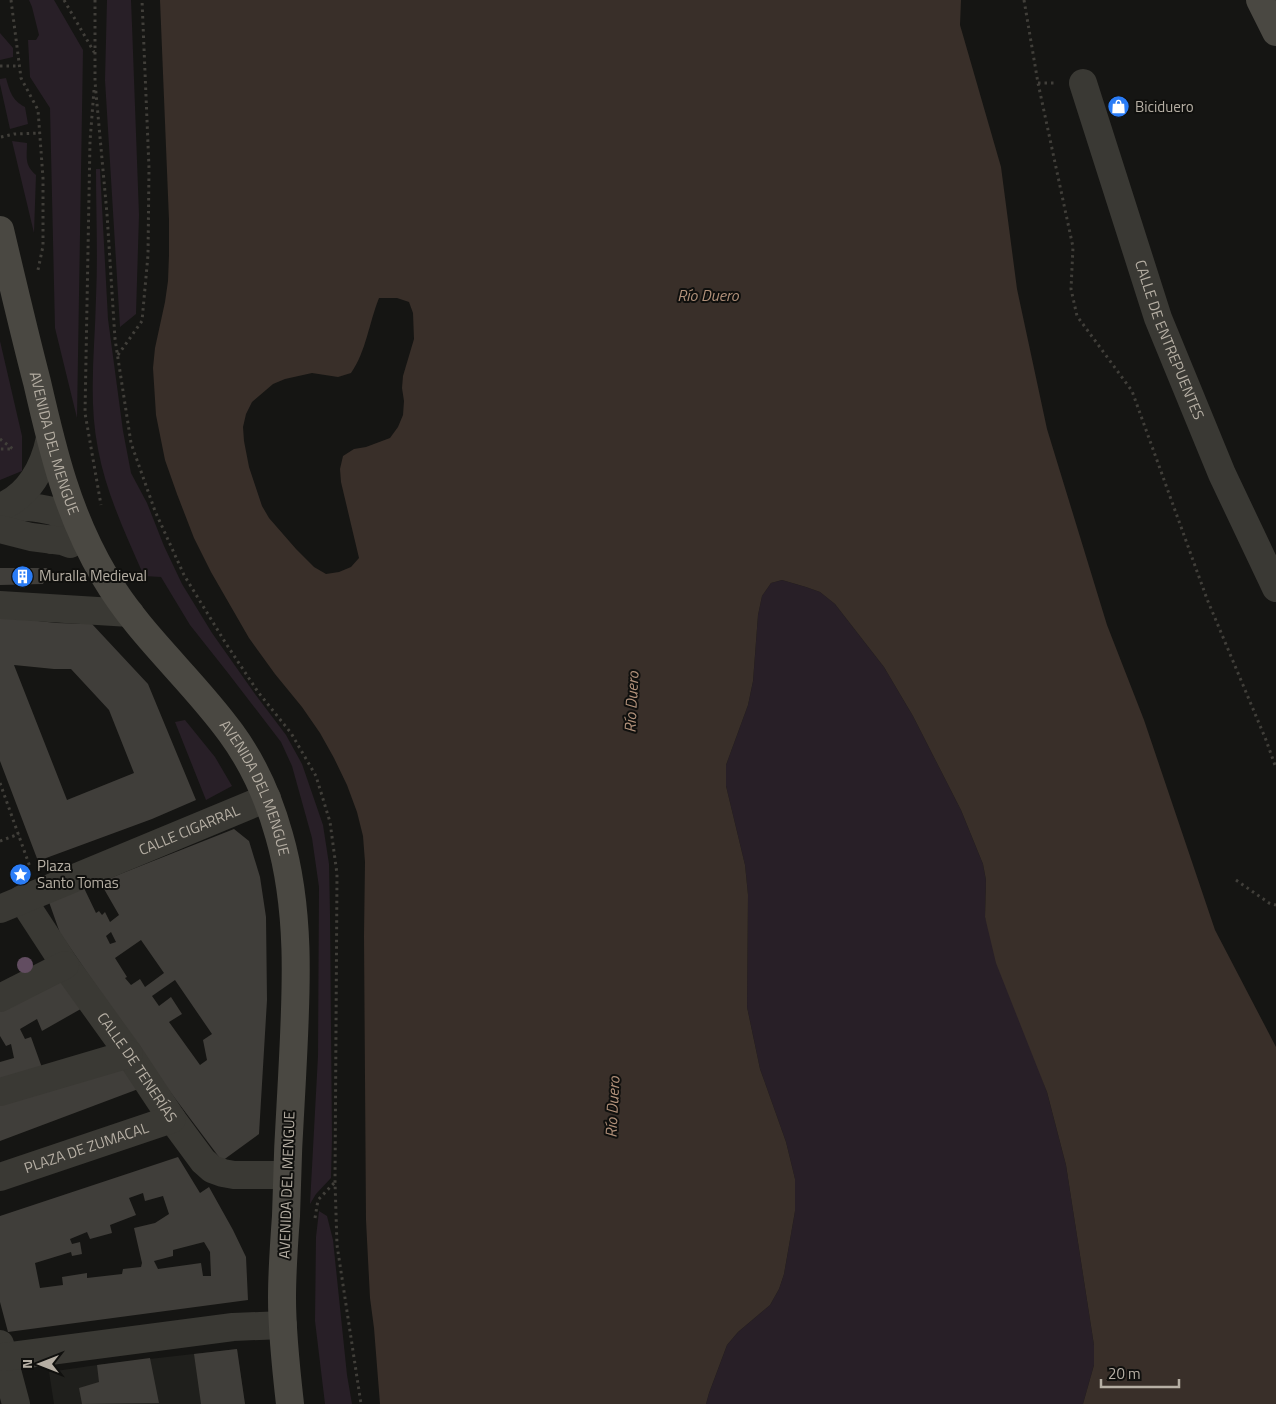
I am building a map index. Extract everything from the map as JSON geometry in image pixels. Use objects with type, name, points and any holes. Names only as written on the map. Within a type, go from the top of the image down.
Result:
[{"type":"street","points":[[1260,0],[1276,32]]},
{"type":"street","name":"CALLE DE ENTREPUENTES","points":[[1083,83],[1158,318],[1222,474],[1276,588]]},
{"type":"street","name":"AVENIDA DEL MENGUE","points":[[0,230],[50,438],[76,521],[97,564],[130,613],[209,704],[234,736],[267,798],[285,856],[295,926],[294,1024],[282,1298],[290,1404]]},
{"type":"street","points":[[0,507],[15,499],[35,478],[45,458],[50,438]]},
{"type":"street","points":[[0,507],[43,509],[67,515],[76,521],[62,536],[52,540]]},
{"type":"street","points":[[0,529],[31,537],[62,541],[82,550],[97,564]]},
{"type":"street","points":[[0,605],[130,613]]},
{"type":"street","name":"CALLE CIGARRAL","points":[[21,900],[267,798]]},
{"type":"street","name":"CALLE DE TENERÍAS","points":[[21,900],[203,1161],[212,1169],[234,1175],[287,1175]]},
{"type":"street","points":[[3,992],[65,965]]},
{"type":"street","points":[[0,1092],[129,1054]]},
{"type":"street","name":"PLAZA DE ZUMACAL","points":[[0,1177],[172,1119]]},
{"type":"street","points":[[16,1404],[2,1351],[233,1327],[283,1325]]},
{"type":"path","points":[[12,0],[21,78],[38,110],[43,178],[43,246],[37,273]]},
{"type":"path","points":[[64,0],[95,52]]},
{"type":"path","points":[[118,355],[142,321],[148,255],[149,168],[142,0]]},
{"type":"path","points":[[1024,0],[1038,84],[1072,247],[1071,289],[1077,316],[1132,391],[1207,600],[1276,768]]},
{"type":"path","points":[[0,66],[19,66]]},
{"type":"path","points":[[95,82],[90,141],[85,413],[102,508]]},
{"type":"path","points":[[1,137],[14,134],[40,133]]},
{"type":"path","points":[[0,439],[13,450],[0,449]]},
{"type":"path","points":[[0,783],[18,834],[21,900]]},
{"type":"path","points":[[0,841],[18,834]]},
{"type":"path","points":[[1236,880],[1269,903],[1276,905]]},
{"type":"path","points":[[314,1218],[318,1200],[336,1182]]},
{"type":"shaded area","points":[[29,0],[54,0],[83,50],[77,418],[55,328],[50,108],[30,77],[28,40],[36,40],[39,35]]},
{"type":"shaded area","points":[[107,0],[131,0],[132,25],[139,215],[136,314],[120,327],[105,80]]},
{"type":"shaded area","points":[[0,33],[13,48],[13,57],[0,60]]},
{"type":"shaded area","points":[[6,78],[12,95],[25,107],[28,124],[10,129],[0,84],[0,79]]},
{"type":"shaded area","points":[[12,141],[27,143],[28,164],[36,175],[34,233]]},
{"type":"shaded area","points":[[96,169],[100,169],[108,319],[123,431],[131,473],[147,503],[182,584],[212,633],[286,735],[302,764],[323,825],[329,864],[331,1178],[316,1194],[310,1204],[318,1056],[319,887],[312,838],[292,766],[281,742],[190,625],[161,577],[144,576],[117,514],[106,482],[98,449],[93,411],[97,266]]},
{"type":"shaded area","points":[[0,341],[22,436],[22,471],[0,480]]},
{"type":"shaded area","points":[[782,580],[820,592],[835,604],[884,667],[913,716],[961,810],[983,864],[986,880],[985,917],[1047,1092],[1066,1165],[1094,1345],[1094,1365],[1083,1404],[706,1404],[727,1345],[738,1332],[770,1305],[779,1289],[784,1274],[795,1211],[795,1179],[786,1142],[760,1069],[747,1007],[748,895],[745,865],[726,786],[726,765],[748,705],[753,681],[758,615],[762,596],[771,583]]},
{"type":"shaded area","points":[[185,720],[215,757],[232,786],[206,800],[175,722]]},
{"type":"shaded area","points":[[319,1211],[327,1216],[333,1240],[347,1375],[352,1404],[325,1404],[315,1321],[316,1237]]},
{"type":"shaded area","points":[[237,1349],[245,1404],[54,1404],[49,1372]]},
{"type":"water","name":"Río Duero","points":[[160,0],[961,0],[960,25],[1001,167],[1017,289],[1047,429],[1107,625],[1144,720],[1215,930],[1276,1047],[1276,1404],[1083,1404],[1094,1365],[1094,1345],[1066,1165],[1047,1092],[996,963],[985,917],[986,880],[983,864],[961,810],[913,716],[884,667],[835,604],[820,592],[782,580],[771,583],[762,596],[758,615],[753,681],[748,705],[726,765],[726,786],[745,865],[748,895],[747,1007],[760,1069],[786,1142],[795,1179],[795,1211],[784,1274],[779,1289],[770,1305],[738,1332],[727,1345],[706,1404],[380,1404],[370,1298],[366,1220],[365,862],[363,836],[347,785],[320,733],[249,638],[211,572],[194,538],[165,460],[156,415],[153,368],[168,281],[169,220]],"holes":[[[379,298],[397,298],[409,302],[413,313],[414,339],[403,376],[403,415],[398,427],[390,438],[366,447],[354,449],[343,456],[340,469],[341,482],[359,558],[351,567],[339,572],[326,574],[314,567],[296,549],[269,518],[262,506],[249,467],[244,441],[243,427],[246,414],[252,402],[273,384],[285,379],[312,373],[338,377],[351,373],[364,347]]]},
{"type":"building","name":"Muralla Medieval","points":[[0,568],[49,568],[43,584],[0,585]]},
{"type":"building","points":[[0,617],[57,623],[92,624],[148,684],[196,800],[152,819],[38,861],[0,761]],"holes":[[[14,665],[71,669],[109,710],[134,773],[67,800]]]},
{"type":"building","points":[[234,829],[249,841],[260,877],[266,917],[267,1000],[259,1134],[222,1161],[156,1073],[60,933],[49,902],[84,888],[96,913],[99,911],[102,915],[105,912],[110,922],[119,915],[100,882]],"holes":[[[111,932],[116,942],[110,944],[106,936]],[[141,940],[164,973],[145,987],[140,979],[131,985],[125,978],[127,977],[115,958]],[[175,980],[212,1034],[203,1040],[207,1060],[200,1065],[169,1022],[182,1014],[171,997],[159,1006],[152,996]]]},
{"type":"building","points":[[62,972],[86,1006],[42,1031],[37,1019],[20,1029],[25,1039],[31,1037],[45,1076],[0,1084],[0,1062],[14,1058],[11,1044],[6,1046],[0,1036],[0,1006]]},
{"type":"building","points":[[126,1063],[141,1088],[0,1141],[0,1102]]},
{"type":"building","points":[[178,1157],[200,1193],[209,1187],[233,1230],[246,1257],[248,1300],[8,1332],[0,1302],[0,1216]],"holes":[[[143,1193],[145,1201],[163,1196],[169,1214],[155,1223],[134,1228],[142,1263],[141,1267],[123,1269],[122,1274],[87,1278],[87,1273],[62,1277],[63,1285],[40,1288],[35,1263],[71,1252],[72,1256],[82,1254],[80,1242],[72,1244],[70,1239],[87,1232],[90,1239],[112,1233],[110,1225],[136,1215],[129,1198]],[[204,1242],[210,1252],[211,1276],[203,1276],[201,1263],[158,1269],[154,1261],[173,1256],[173,1250]]]},
{"type":"building","points":[[237,1349],[245,1404],[201,1404],[194,1354]]},
{"type":"building","points":[[150,1358],[159,1403],[82,1404],[79,1388],[99,1382],[97,1365]]},
{"type":"place","name":"Biciduero","points":[[1119,107]]},
{"type":"place","name":"Muralla Medieval","points":[[23,576]]},
{"type":"place","name":"Plaza Santo Tomas","points":[[21,875]]}]
